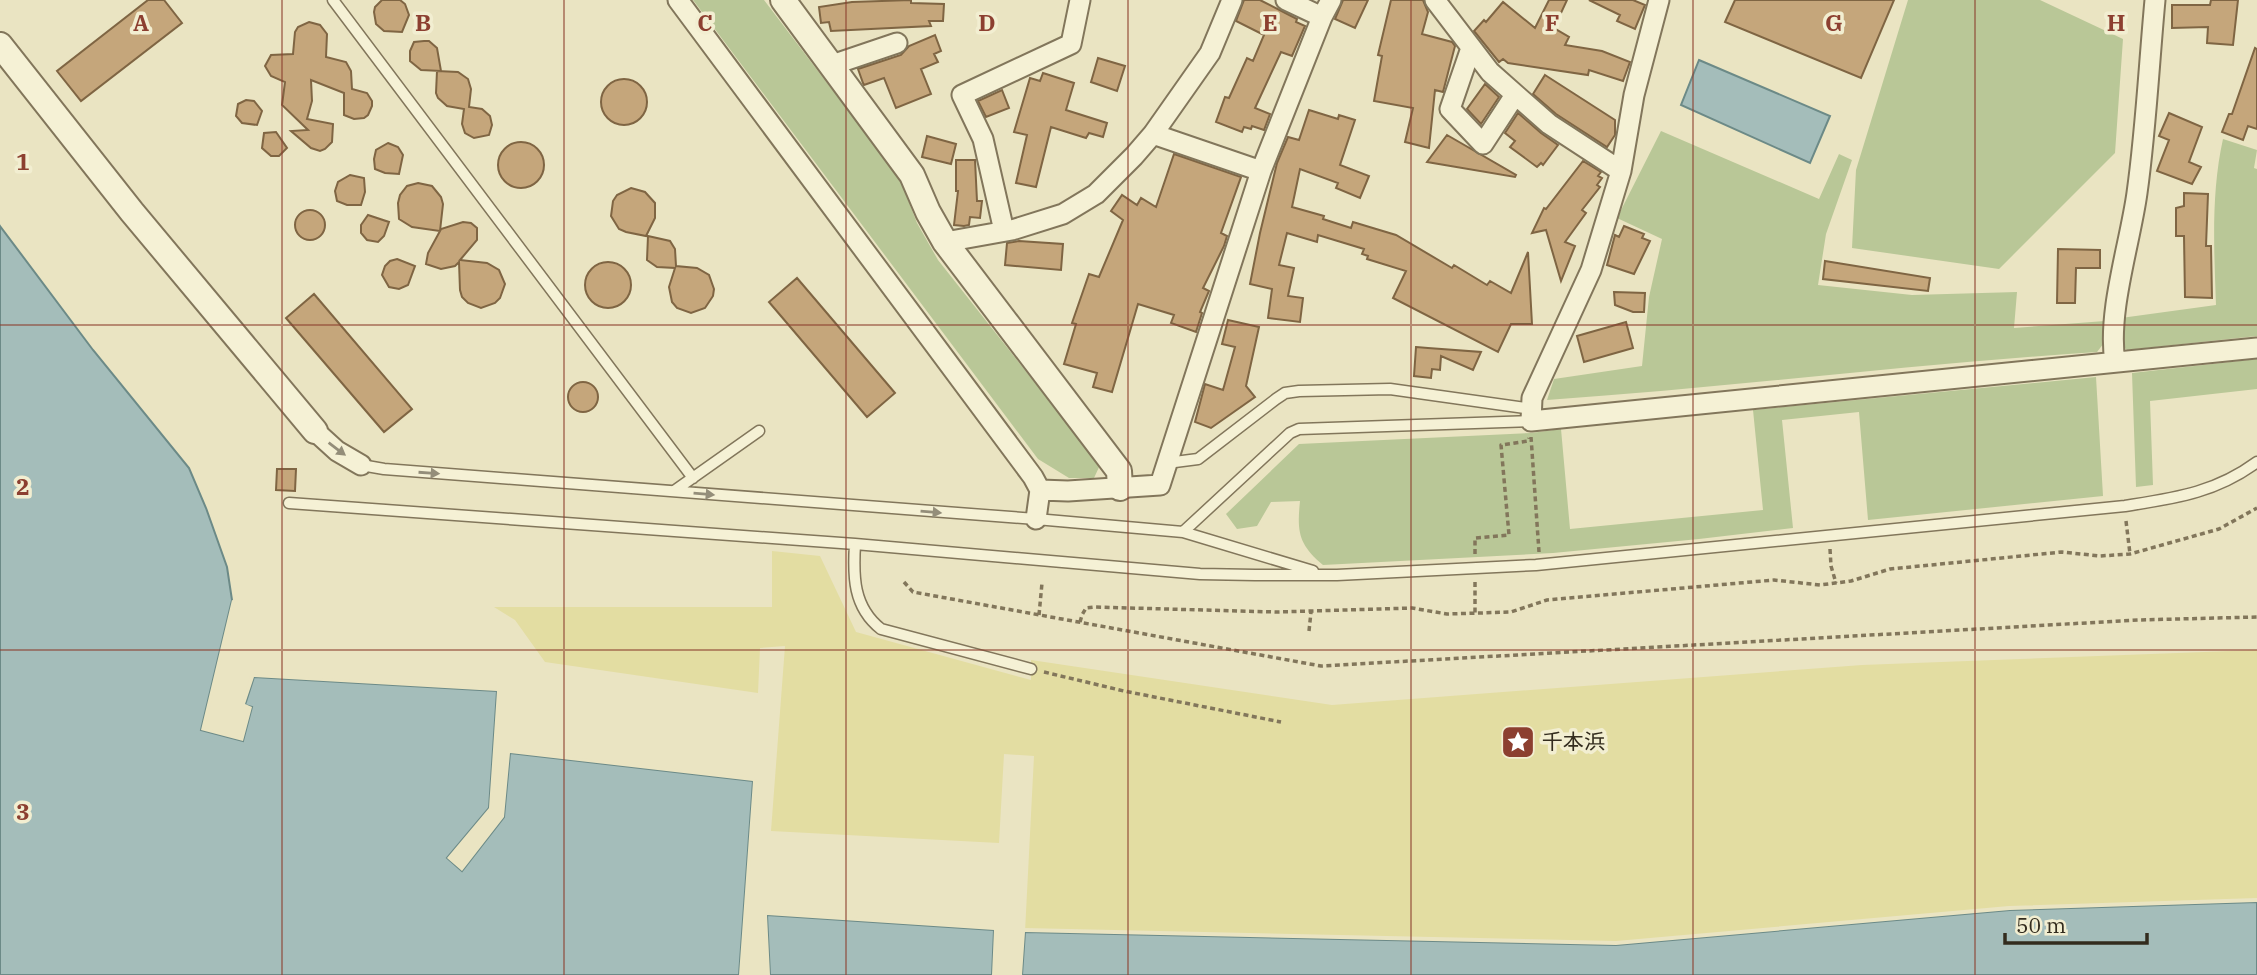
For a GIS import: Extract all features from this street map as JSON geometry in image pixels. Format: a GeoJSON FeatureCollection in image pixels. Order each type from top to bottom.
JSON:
{"type":"FeatureCollection","features":[{"type":"Feature","properties":{"kind":"street"},"geometry":{"type":"LineString","coordinates":[[678,0],[1033,477],[1040,490],[1036,519]]}},
{"type":"Feature","properties":{"kind":"street"},"geometry":{"type":"LineString","coordinates":[[783,0],[912,175],[945,242],[1119,471],[1121,488]]}},
{"type":"Feature","properties":{"kind":"street"},"geometry":{"type":"LineString","coordinates":[[1004,232],[983,139],[962,95],[1072,44],[1080,0]]}},
{"type":"Feature","properties":{"kind":"street"},"geometry":{"type":"LineString","coordinates":[[945,242],[1004,232],[1063,214],[1096,194],[1135,156],[1153,134],[1210,53],[1233,0]]}},
{"type":"Feature","properties":{"kind":"street"},"geometry":{"type":"LineString","coordinates":[[1040,490],[1068,491],[1160,485],[1261,172],[1327,8],[1286,0]]}},
{"type":"Feature","properties":{"kind":"street"},"geometry":{"type":"LineString","coordinates":[[1435,0],[1490,72],[1515,95],[1549,124],[1621,171]]}},
{"type":"Feature","properties":{"kind":"street"},"geometry":{"type":"LineString","coordinates":[[1659,0],[1634,95],[1621,171],[1591,270],[1532,398],[1532,415],[2257,348]]}},
{"type":"Feature","properties":{"kind":"street"},"geometry":{"type":"LineString","coordinates":[[2115,362],[2112,344],[2114,319],[2137,193],[2155,0]]}},
{"type":"Feature","properties":{"kind":"street"},"geometry":{"type":"LineString","coordinates":[[832,65],[897,43]]}},
{"type":"Feature","properties":{"kind":"street"},"geometry":{"type":"LineString","coordinates":[[0,45],[132,212],[315,431],[337,451],[361,465]]}},
{"type":"Feature","properties":{"kind":"street"},"geometry":{"type":"LineString","coordinates":[[1471,48],[1450,109],[1483,144],[1515,95]]}},
{"type":"Feature","properties":{"kind":"street"},"geometry":{"type":"LineString","coordinates":[[1153,134],[1261,172]]}},
{"type":"Feature","properties":{"kind":"lane"},"geometry":{"type":"LineString","coordinates":[[332,0],[693,478]]}},
{"type":"Feature","properties":{"kind":"lane"},"geometry":{"type":"LineString","coordinates":[[1167,463],[1198,459],[1286,393],[1300,391],[1390,389],[1532,415]]}},
{"type":"Feature","properties":{"kind":"lane"},"geometry":{"type":"LineString","coordinates":[[1183,532],[1290,433],[1299,429],[1532,415]]}},
{"type":"Feature","properties":{"kind":"lane"},"geometry":{"type":"LineString","coordinates":[[673,491],[759,431]]}},
{"type":"Feature","properties":{"kind":"lane"},"geometry":{"type":"LineString","coordinates":[[289,503],[855,544],[1200,574],[1337,575],[1540,564],[2125,506],[2183,497],[2208,489],[2233,478],[2257,462]]}},
{"type":"Feature","properties":{"kind":"lane"},"geometry":{"type":"LineString","coordinates":[[361,465],[384,469],[1183,532],[1302,569],[1337,575]]}},
{"type":"Feature","properties":{"kind":"lane"},"geometry":{"type":"LineString","coordinates":[[855,544],[854,588],[872,622],[881,629],[1031,669]]}},
{"type":"Feature","properties":{"kind":"path"},"geometry":{"type":"LineString","coordinates":[[1475,557],[1475,538],[1508,535],[1501,445],[1528,441],[1531,433],[1540,564]]}},
{"type":"Feature","properties":{"kind":"path"},"geometry":{"type":"LineString","coordinates":[[1080,622],[1086,608],[1094,607],[1311,612],[1412,608],[1447,614],[1511,612],[1548,600],[1761,581],[1836,584],[1890,569],[2062,552],[2100,556],[2130,554],[2219,529],[2257,508]]}},
{"type":"Feature","properties":{"kind":"path"},"geometry":{"type":"LineString","coordinates":[[2125,519],[2130,554]]}},
{"type":"Feature","properties":{"kind":"path"},"geometry":{"type":"LineString","coordinates":[[1830,547],[1836,584]]}},
{"type":"Feature","properties":{"kind":"path"},"geometry":{"type":"LineString","coordinates":[[904,582],[913,592],[1321,666],[2097,622],[2257,617]]}},
{"type":"Feature","properties":{"kind":"path"},"geometry":{"type":"LineString","coordinates":[[1475,582],[1475,613]]}},
{"type":"Feature","properties":{"kind":"path"},"geometry":{"type":"LineString","coordinates":[[1039,615],[1042,583]]}},
{"type":"Feature","properties":{"kind":"path"},"geometry":{"type":"LineString","coordinates":[[1309,631],[1311,612]]}},
{"type":"Feature","properties":{"kind":"path"},"geometry":{"type":"LineString","coordinates":[[1031,669],[1124,691],[1280,722]]}},
{"type":"Feature","properties":{"kind":"green space"},"geometry":{"type":"Polygon","coordinates":[[[693,0],[764,0],[900,179],[917,223],[938,260],[1100,465],[1094,478],[1069,478],[1038,459],[693,0]]]}},
{"type":"Feature","properties":{"kind":"green space"},"geometry":{"type":"Polygon","coordinates":[[[1908,0],[2040,0],[2123,39],[2115,153],[1999,269],[1852,248],[1856,170],[1908,0]]]}},
{"type":"Feature","properties":{"kind":"green space"},"geometry":{"type":"Polygon","coordinates":[[[1661,131],[1819,199],[1839,154],[1852,160],[1826,234],[1818,285],[1912,295],[2017,292],[2014,328],[2105,321],[2104,343],[2097,352],[1547,400],[1554,379],[1642,366],[1649,297],[1662,239],[1617,218],[1661,131]]]}},
{"type":"Feature","properties":{"kind":"green space"},"geometry":{"type":"Polygon","coordinates":[[[2223,139],[2257,150],[2254,168],[2257,169],[2257,336],[2127,350],[2120,344],[2121,318],[2216,305],[2215,200],[2223,139]]]}},
{"type":"Feature","properties":{"kind":"green space"},"geometry":{"type":"Polygon","coordinates":[[[2257,359],[2257,389],[2150,401],[2153,485],[2136,487],[2132,373],[2257,359]]]}},
{"type":"Feature","properties":{"kind":"green space"},"geometry":{"type":"Polygon","coordinates":[[[2096,377],[2103,496],[1868,520],[1859,412],[1782,420],[1793,528],[1553,553],[1323,565],[1308,550],[1301,536],[1300,501],[1271,502],[1257,526],[1237,529],[1226,514],[1299,444],[1531,433],[1561,429],[1570,529],[1763,510],[1753,410],[2096,377]]]}},
{"type":"Feature","properties":{"kind":"sand","name":"千本浜"},"geometry":{"type":"Polygon","coordinates":[[[772,551],[820,556],[856,632],[1031,680],[1031,660],[1332,705],[1862,665],[2257,650],[2257,902],[1616,945],[1025,932],[1034,756],[1004,754],[999,843],[771,831],[785,646],[760,648],[758,693],[545,662],[515,620],[494,607],[772,607],[772,551]]]}},
{"type":"Feature","properties":{"kind":"water"},"geometry":{"type":"Polygon","coordinates":[[[1699,60],[1830,116],[1810,163],[1681,105],[1699,60]]]}},
{"type":"Feature","properties":{"kind":"water"},"geometry":{"type":"Polygon","coordinates":[[[0,226],[93,350],[189,468],[206,508],[227,567],[232,600],[201,730],[243,741],[252,707],[245,705],[254,677],[497,691],[489,808],[447,858],[462,871],[504,817],[510,753],[753,781],[739,975],[0,975],[0,226]]]}},
{"type":"Feature","properties":{"kind":"water"},"geometry":{"type":"Polygon","coordinates":[[[2257,902],[2257,975],[1022,975],[1025,932],[1616,945],[2010,910],[2257,902]]]}},
{"type":"Feature","properties":{"kind":"water"},"geometry":{"type":"Polygon","coordinates":[[[767,915],[994,930],[992,975],[770,975],[767,915]]]}},
{"type":"Feature","properties":{"kind":"pier"},"geometry":{"type":"Polygon","coordinates":[[[232,600],[235,601],[205,728],[240,737],[248,709],[243,708],[242,704],[250,676],[253,674],[500,689],[492,808],[451,858],[461,866],[501,816],[509,750],[755,778],[757,781],[742,975],[739,975],[753,781],[510,753],[504,817],[462,871],[447,858],[489,808],[497,691],[254,677],[245,704],[252,707],[243,741],[201,730],[232,600]]]}},
{"type":"Feature","properties":{"kind":"pier"},"geometry":{"type":"Polygon","coordinates":[[[2257,898],[2257,902],[2010,910],[1616,945],[1025,932],[1022,975],[1019,975],[1021,931],[1024,928],[1616,941],[2009,906],[2257,898]]]}},
{"type":"Feature","properties":{"kind":"pier"},"geometry":{"type":"Polygon","coordinates":[[[766,911],[995,927],[998,930],[995,975],[992,975],[994,930],[767,915],[770,975],[766,975],[763,915],[766,911]]]}},
{"type":"Feature","properties":{"kind":"building"},"geometry":{"type":"Polygon","coordinates":[[[148,0],[164,0],[182,23],[81,101],[57,71],[148,0]]]}},
{"type":"Feature","properties":{"kind":"building"},"geometry":{"type":"Polygon","coordinates":[[[382,0],[400,0],[405,4],[409,15],[402,32],[384,31],[376,24],[375,7],[382,0]]]}},
{"type":"Feature","properties":{"kind":"building"},"geometry":{"type":"Polygon","coordinates":[[[911,0],[911,3],[944,4],[943,21],[929,21],[931,26],[831,31],[829,22],[821,23],[819,7],[852,2],[911,0]]]}},
{"type":"Feature","properties":{"kind":"building"},"geometry":{"type":"Polygon","coordinates":[[[1244,0],[1260,0],[1305,26],[1292,56],[1281,52],[1255,108],[1270,114],[1264,130],[1252,126],[1251,129],[1244,127],[1242,132],[1216,122],[1225,97],[1229,98],[1247,58],[1253,61],[1264,35],[1236,21],[1244,0]]]}},
{"type":"Feature","properties":{"kind":"building"},"geometry":{"type":"Polygon","coordinates":[[[1343,0],[1368,0],[1355,28],[1335,19],[1343,0]]]}},
{"type":"Feature","properties":{"kind":"building"},"geometry":{"type":"Polygon","coordinates":[[[1391,0],[1423,0],[1428,12],[1422,34],[1452,42],[1455,46],[1443,92],[1435,90],[1429,148],[1405,142],[1413,108],[1374,101],[1382,56],[1378,55],[1391,0]]]}},
{"type":"Feature","properties":{"kind":"building"},"geometry":{"type":"Polygon","coordinates":[[[1549,0],[1567,0],[1554,28],[1569,37],[1565,45],[1602,51],[1630,62],[1623,81],[1589,70],[1588,75],[1508,63],[1503,59],[1499,62],[1474,31],[1484,20],[1486,22],[1503,2],[1535,28],[1549,0]]]}},
{"type":"Feature","properties":{"kind":"building"},"geometry":{"type":"Polygon","coordinates":[[[1589,0],[1633,0],[1645,5],[1635,29],[1617,21],[1620,15],[1589,0]]]}},
{"type":"Feature","properties":{"kind":"building"},"geometry":{"type":"Polygon","coordinates":[[[1735,0],[1894,0],[1861,78],[1725,22],[1735,0]]]}},
{"type":"Feature","properties":{"kind":"building"},"geometry":{"type":"Polygon","coordinates":[[[2211,0],[2238,0],[2233,45],[2207,43],[2208,27],[2172,28],[2172,5],[2210,5],[2211,0]]]}},
{"type":"Feature","properties":{"kind":"building"},"geometry":{"type":"Polygon","coordinates":[[[309,22],[320,25],[327,34],[326,57],[346,62],[351,71],[352,89],[367,93],[372,101],[368,115],[354,119],[344,115],[344,93],[311,80],[312,101],[307,119],[333,124],[332,142],[320,151],[311,148],[291,131],[308,130],[282,105],[285,82],[271,76],[265,66],[271,55],[293,54],[295,32],[298,27],[309,22]]]}},
{"type":"Feature","properties":{"kind":"building"},"geometry":{"type":"Polygon","coordinates":[[[935,35],[941,51],[934,54],[938,62],[921,69],[931,94],[896,108],[884,78],[864,85],[858,69],[901,55],[909,46],[935,35]]]}},
{"type":"Feature","properties":{"kind":"building"},"geometry":{"type":"Polygon","coordinates":[[[429,41],[437,48],[441,71],[421,70],[410,61],[414,42],[429,41]]]}},
{"type":"Feature","properties":{"kind":"building"},"geometry":{"type":"Polygon","coordinates":[[[2255,48],[2257,129],[2248,126],[2243,140],[2222,132],[2229,114],[2232,114],[2255,48]]]}},
{"type":"Feature","properties":{"kind":"building"},"geometry":{"type":"Polygon","coordinates":[[[1098,58],[1125,66],[1117,91],[1091,82],[1098,58]]]}},
{"type":"Feature","properties":{"kind":"building"},"geometry":{"type":"Polygon","coordinates":[[[437,71],[458,72],[468,79],[471,89],[469,107],[482,109],[490,116],[492,125],[489,135],[474,138],[465,133],[462,124],[464,109],[447,106],[438,98],[437,71]]]}},
{"type":"Feature","properties":{"kind":"building"},"geometry":{"type":"Polygon","coordinates":[[[1043,73],[1074,83],[1066,110],[1107,123],[1103,137],[1089,133],[1086,138],[1051,127],[1036,187],[1016,183],[1027,135],[1014,132],[1030,78],[1040,81],[1043,73]]]}},
{"type":"Feature","properties":{"kind":"building"},"geometry":{"type":"Polygon","coordinates":[[[1545,75],[1615,120],[1615,135],[1607,147],[1556,114],[1533,94],[1545,75]]]}},
{"type":"Feature","properties":{"kind":"building"},"geometry":{"type":"Polygon","coordinates":[[[624,79],[640,86],[647,102],[640,118],[624,125],[608,118],[601,102],[608,86],[624,79]]]}},
{"type":"Feature","properties":{"kind":"building"},"geometry":{"type":"Polygon","coordinates":[[[1485,84],[1499,97],[1481,124],[1467,109],[1485,84]]]}},
{"type":"Feature","properties":{"kind":"building"},"geometry":{"type":"Polygon","coordinates":[[[1002,90],[1009,108],[986,117],[978,101],[1002,90]]]}},
{"type":"Feature","properties":{"kind":"building"},"geometry":{"type":"Polygon","coordinates":[[[246,100],[254,101],[262,111],[257,125],[242,123],[236,116],[238,104],[246,100]]]}},
{"type":"Feature","properties":{"kind":"building"},"geometry":{"type":"Polygon","coordinates":[[[1309,110],[1338,119],[1339,115],[1355,120],[1340,165],[1369,176],[1360,198],[1336,188],[1338,183],[1300,169],[1292,207],[1324,216],[1323,219],[1351,228],[1353,222],[1396,235],[1452,268],[1454,265],[1487,285],[1490,281],[1511,293],[1528,252],[1532,324],[1511,324],[1498,352],[1393,298],[1406,271],[1367,259],[1368,256],[1362,254],[1364,249],[1318,235],[1317,242],[1287,233],[1279,265],[1294,268],[1288,296],[1303,298],[1300,322],[1268,318],[1272,289],[1250,284],[1260,233],[1277,163],[1288,137],[1299,140],[1309,110]]]}},
{"type":"Feature","properties":{"kind":"building"},"geometry":{"type":"Polygon","coordinates":[[[1518,113],[1558,145],[1543,165],[1541,163],[1537,167],[1510,147],[1515,141],[1505,133],[1518,113]]]}},
{"type":"Feature","properties":{"kind":"building"},"geometry":{"type":"Polygon","coordinates":[[[2169,113],[2202,127],[2189,162],[2201,167],[2192,184],[2157,171],[2169,140],[2159,136],[2169,113]]]}},
{"type":"Feature","properties":{"kind":"building"},"geometry":{"type":"Polygon","coordinates":[[[276,132],[287,148],[279,156],[271,156],[262,148],[264,133],[276,132]]]}},
{"type":"Feature","properties":{"kind":"building"},"geometry":{"type":"Polygon","coordinates":[[[1447,135],[1516,175],[1515,177],[1427,162],[1447,135]]]}},
{"type":"Feature","properties":{"kind":"building"},"geometry":{"type":"Polygon","coordinates":[[[927,136],[956,144],[951,164],[922,157],[927,136]]]}},
{"type":"Feature","properties":{"kind":"building"},"geometry":{"type":"Polygon","coordinates":[[[521,142],[537,149],[544,165],[537,181],[521,188],[505,181],[498,165],[505,149],[521,142]]]}},
{"type":"Feature","properties":{"kind":"building"},"geometry":{"type":"Polygon","coordinates":[[[388,143],[398,147],[403,155],[399,174],[375,169],[376,150],[388,143]]]}},
{"type":"Feature","properties":{"kind":"building"},"geometry":{"type":"Polygon","coordinates":[[[1174,154],[1241,177],[1221,233],[1227,236],[1224,246],[1203,288],[1209,291],[1200,312],[1202,313],[1196,332],[1171,323],[1174,315],[1138,304],[1112,392],[1093,387],[1097,373],[1064,364],[1076,324],[1072,323],[1089,274],[1099,277],[1123,220],[1111,211],[1122,195],[1137,205],[1141,198],[1156,207],[1174,154]]]}},
{"type":"Feature","properties":{"kind":"building"},"geometry":{"type":"Polygon","coordinates":[[[956,160],[975,160],[977,201],[982,201],[980,218],[970,217],[969,225],[964,226],[954,225],[958,191],[956,160]]]}},
{"type":"Feature","properties":{"kind":"building"},"geometry":{"type":"Polygon","coordinates":[[[1583,161],[1601,172],[1598,176],[1602,178],[1597,185],[1600,187],[1582,210],[1586,213],[1565,242],[1575,246],[1561,281],[1546,230],[1532,233],[1544,208],[1546,209],[1583,161]]]}},
{"type":"Feature","properties":{"kind":"building"},"geometry":{"type":"Polygon","coordinates":[[[350,175],[364,178],[365,192],[361,205],[347,205],[337,201],[335,191],[338,182],[350,175]]]}},
{"type":"Feature","properties":{"kind":"building"},"geometry":{"type":"Polygon","coordinates":[[[418,183],[432,186],[441,197],[443,204],[440,231],[412,227],[399,219],[400,195],[407,186],[418,183]]]}},
{"type":"Feature","properties":{"kind":"building"},"geometry":{"type":"Polygon","coordinates":[[[631,188],[645,192],[655,203],[655,218],[646,236],[619,229],[611,216],[613,201],[617,195],[631,188]]]}},
{"type":"Feature","properties":{"kind":"building"},"geometry":{"type":"Polygon","coordinates":[[[2184,193],[2208,194],[2206,246],[2211,246],[2212,298],[2185,297],[2184,236],[2176,236],[2176,208],[2184,206],[2184,193]]]}},
{"type":"Feature","properties":{"kind":"building"},"geometry":{"type":"Polygon","coordinates":[[[310,210],[316,211],[324,219],[324,231],[316,239],[310,240],[304,239],[296,231],[295,225],[296,219],[304,211],[310,210]]]}},
{"type":"Feature","properties":{"kind":"building"},"geometry":{"type":"Polygon","coordinates":[[[368,215],[389,222],[384,236],[378,242],[367,240],[361,233],[361,225],[368,215]]]}},
{"type":"Feature","properties":{"kind":"building"},"geometry":{"type":"Polygon","coordinates":[[[463,222],[471,223],[477,228],[477,240],[460,260],[487,263],[499,270],[505,284],[495,303],[481,308],[468,303],[462,297],[459,262],[455,266],[441,269],[426,264],[428,253],[441,229],[463,222]]]}},
{"type":"Feature","properties":{"kind":"building"},"geometry":{"type":"Polygon","coordinates":[[[1624,226],[1644,234],[1642,238],[1650,241],[1634,274],[1607,265],[1615,235],[1619,237],[1624,226]]]}},
{"type":"Feature","properties":{"kind":"building"},"geometry":{"type":"Polygon","coordinates":[[[648,236],[670,241],[675,249],[676,266],[697,268],[709,275],[714,289],[705,308],[691,313],[677,308],[672,302],[669,287],[675,268],[657,267],[647,260],[648,236]]]}},
{"type":"Feature","properties":{"kind":"building"},"geometry":{"type":"Polygon","coordinates":[[[1019,241],[1063,244],[1061,270],[1005,265],[1007,243],[1019,241]]]}},
{"type":"Feature","properties":{"kind":"building"},"geometry":{"type":"Polygon","coordinates":[[[2058,249],[2100,250],[2100,268],[2076,268],[2075,303],[2057,303],[2058,249]]]}},
{"type":"Feature","properties":{"kind":"building"},"geometry":{"type":"Polygon","coordinates":[[[397,259],[415,266],[408,285],[399,289],[389,287],[382,275],[385,266],[397,259]]]}},
{"type":"Feature","properties":{"kind":"building"},"geometry":{"type":"Polygon","coordinates":[[[1825,261],[1930,278],[1928,291],[1823,279],[1825,261]]]}},
{"type":"Feature","properties":{"kind":"building"},"geometry":{"type":"Polygon","coordinates":[[[608,262],[624,269],[631,285],[624,301],[608,308],[592,301],[585,285],[592,269],[608,262]]]}},
{"type":"Feature","properties":{"kind":"building"},"geometry":{"type":"Polygon","coordinates":[[[797,278],[895,393],[867,417],[769,302],[797,278]]]}},
{"type":"Feature","properties":{"kind":"building"},"geometry":{"type":"Polygon","coordinates":[[[1614,292],[1645,293],[1644,312],[1633,312],[1615,305],[1614,292]]]}},
{"type":"Feature","properties":{"kind":"building"},"geometry":{"type":"Polygon","coordinates":[[[314,294],[412,409],[384,432],[286,318],[314,294]]]}},
{"type":"Feature","properties":{"kind":"building"},"geometry":{"type":"Polygon","coordinates":[[[1228,320],[1259,327],[1246,386],[1255,397],[1211,428],[1195,422],[1205,384],[1223,390],[1235,347],[1222,344],[1228,320]]]}},
{"type":"Feature","properties":{"kind":"building"},"geometry":{"type":"Polygon","coordinates":[[[1626,322],[1633,348],[1584,362],[1577,336],[1626,322]]]}},
{"type":"Feature","properties":{"kind":"building"},"geometry":{"type":"Polygon","coordinates":[[[1416,347],[1481,352],[1473,370],[1441,356],[1440,370],[1432,369],[1431,378],[1414,376],[1416,347]]]}},
{"type":"Feature","properties":{"kind":"building"},"geometry":{"type":"Polygon","coordinates":[[[583,382],[589,383],[597,391],[597,403],[589,411],[583,412],[577,411],[569,403],[568,397],[569,391],[577,383],[583,382]]]}},
{"type":"Feature","properties":{"kind":"building"},"geometry":{"type":"Polygon","coordinates":[[[277,469],[296,469],[295,491],[276,490],[277,469]]]}},
{"type":"Feature","properties":{"kind":"place","name":"千本浜"},"geometry":{"type":"Point","coordinates":[1518,742]}}]}
